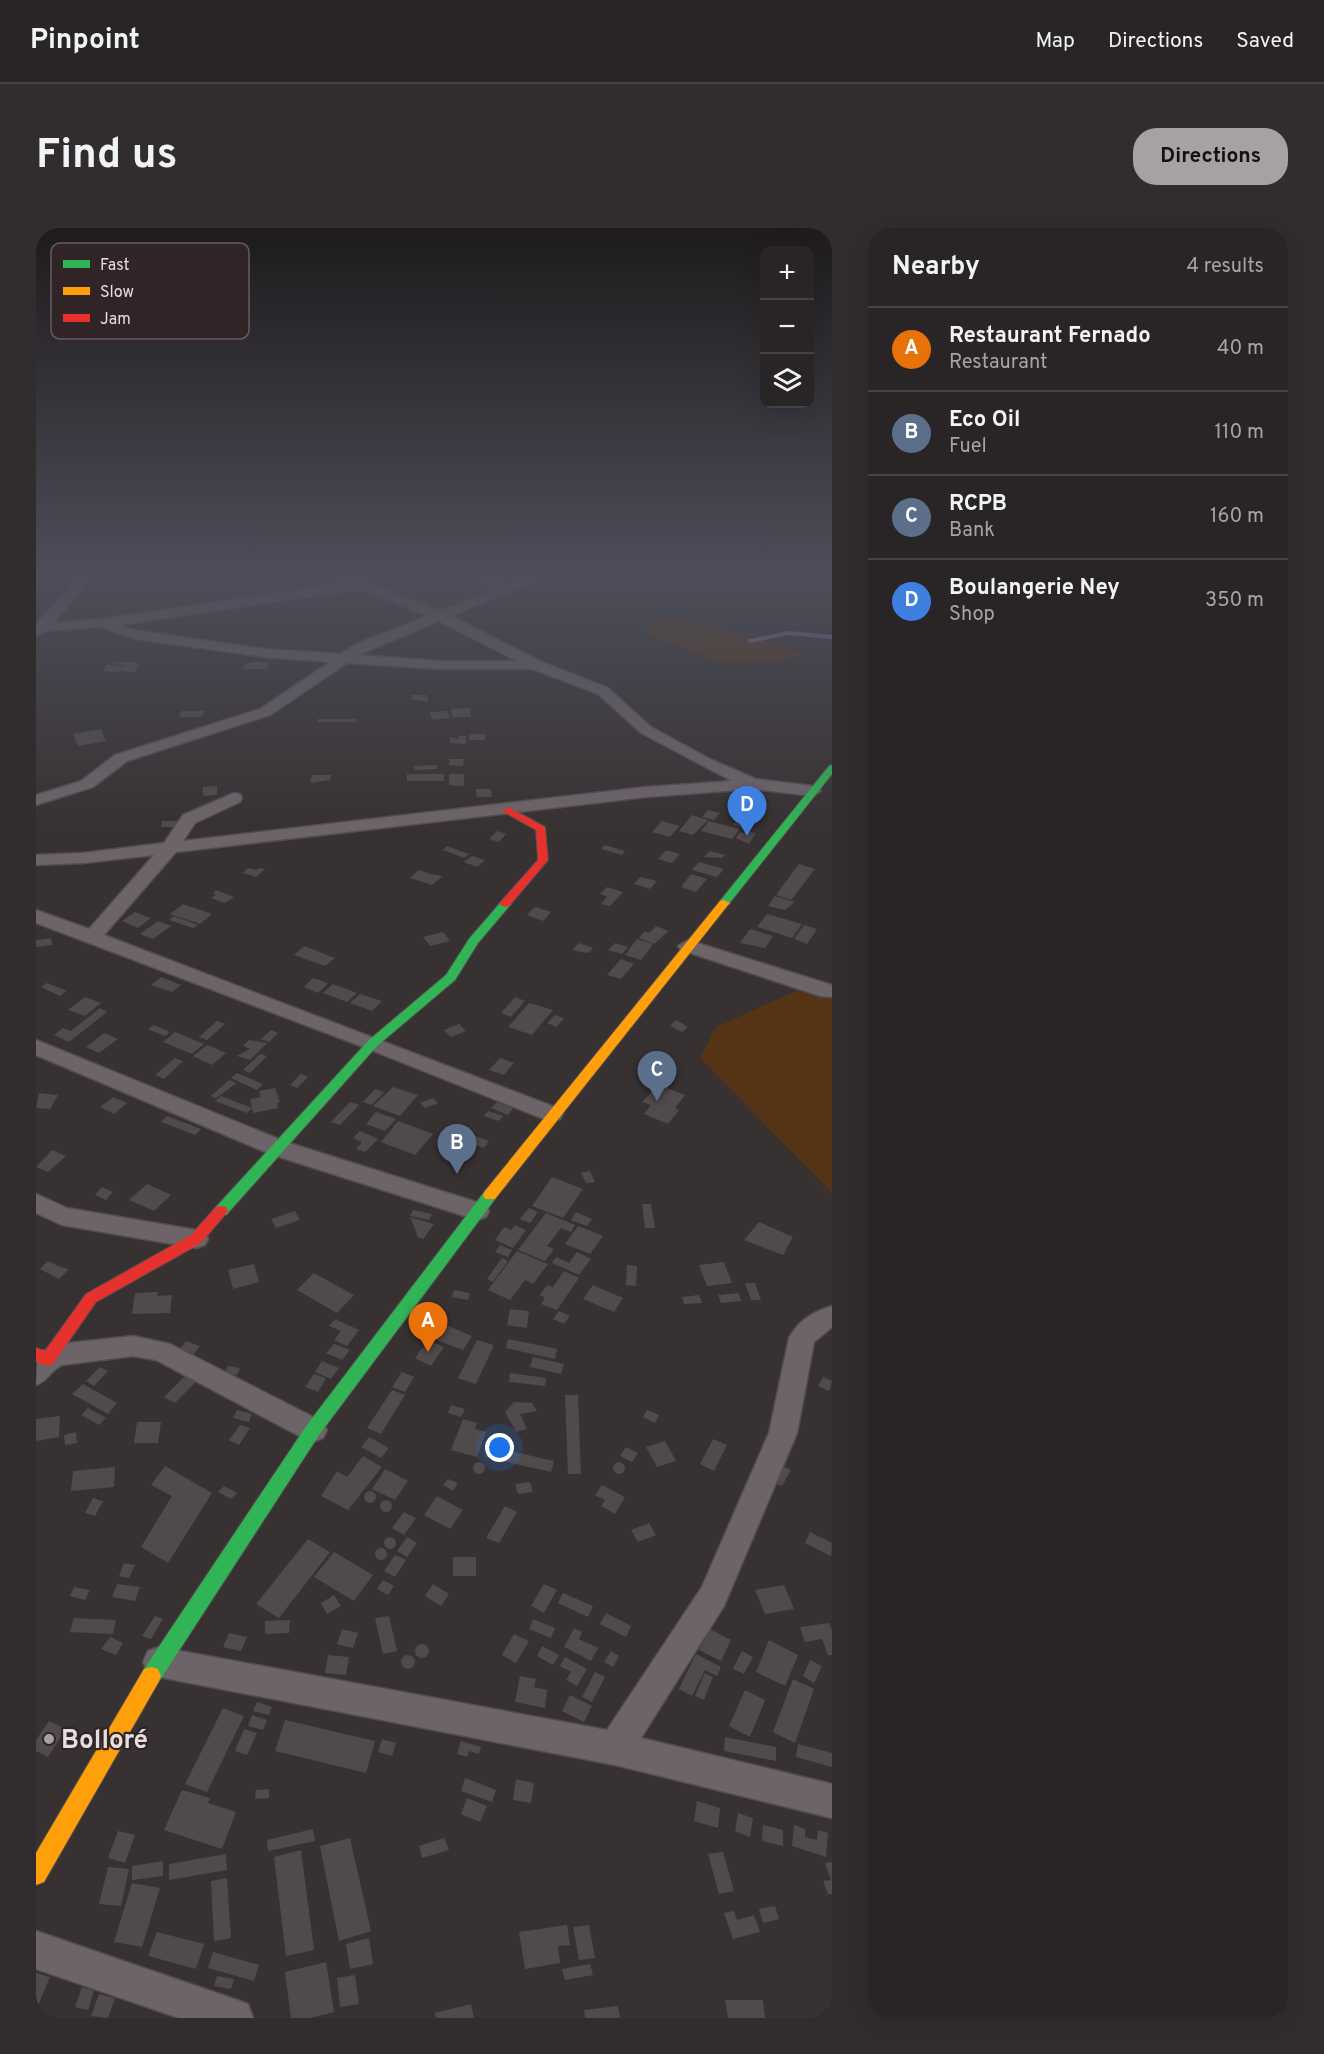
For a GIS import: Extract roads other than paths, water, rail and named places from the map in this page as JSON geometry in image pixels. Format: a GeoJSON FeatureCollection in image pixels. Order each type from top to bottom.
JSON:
{"type":"FeatureCollection","features":[{"type":"Feature","properties":{"kind":"main road"},"geometry":{"type":"LineString","coordinates":[[36,1874],[159,1662],[313,1430],[552,1114],[832,768]]}},
{"type":"Feature","properties":{"kind":"main road"},"geometry":{"type":"LineString","coordinates":[[40,1362],[91,1298],[196,1239],[373,1043],[451,977],[474,941],[543,860],[542,829],[508,810]]}},
{"type":"Feature","properties":{"kind":"street"},"geometry":{"type":"LineString","coordinates":[[339,659],[441,665],[537,665]]}},
{"type":"Feature","properties":{"kind":"street"},"geometry":{"type":"LineString","coordinates":[[36,800],[87,784],[121,758],[265,712],[345,659]]}},
{"type":"Feature","properties":{"kind":"street"},"geometry":{"type":"LineString","coordinates":[[524,659],[603,692],[646,730],[753,784]]}},
{"type":"Feature","properties":{"kind":"street"},"geometry":{"type":"LineString","coordinates":[[36,860],[83,858],[508,810],[646,792],[753,784],[813,791]]}},
{"type":"Feature","properties":{"kind":"street"},"geometry":{"type":"LineString","coordinates":[[92,937],[170,848],[189,819],[234,798]]}},
{"type":"Feature","properties":{"kind":"street"},"geometry":{"type":"LineString","coordinates":[[36,876],[57,870],[83,858]]}},
{"type":"Feature","properties":{"kind":"street"},"geometry":{"type":"LineString","coordinates":[[36,916],[373,1043],[552,1114]]}},
{"type":"Feature","properties":{"kind":"street"},"geometry":{"type":"LineString","coordinates":[[688,946],[827,992],[832,991]]}},
{"type":"Feature","properties":{"kind":"street"},"geometry":{"type":"LineString","coordinates":[[36,1047],[278,1148],[477,1211]]}},
{"type":"Feature","properties":{"kind":"street"},"geometry":{"type":"LineString","coordinates":[[36,1203],[62,1216],[196,1239]]}},
{"type":"Feature","properties":{"kind":"street"},"geometry":{"type":"LineString","coordinates":[[615,1748],[713,1596],[783,1432],[802,1338],[817,1322],[832,1316]]}},
{"type":"Feature","properties":{"kind":"street"},"geometry":{"type":"LineString","coordinates":[[40,1362],[60,1355],[133,1346],[161,1351],[313,1430]]}},
{"type":"Feature","properties":{"kind":"street"},"geometry":{"type":"LineString","coordinates":[[159,1662],[615,1748],[832,1802]]}},
{"type":"Feature","properties":{"kind":"street"},"geometry":{"type":"LineString","coordinates":[[36,1950],[234,2018]]}},
{"type":"Feature","properties":{"kind":"place","name":"Boulangerie Ney"},"geometry":{"type":"Point","coordinates":[747,836]}},
{"type":"Feature","properties":{"kind":"place","name":"RCPB"},"geometry":{"type":"Point","coordinates":[657,1101]}},
{"type":"Feature","properties":{"kind":"place","name":"Eco Oil"},"geometry":{"type":"Point","coordinates":[457,1174]}},
{"type":"Feature","properties":{"kind":"place","name":"Restaurant Fernado"},"geometry":{"type":"Point","coordinates":[428,1352]}},
{"type":"Feature","properties":{"kind":"place","name":"Bolloré"},"geometry":{"type":"Point","coordinates":[49,1739]}}]}
